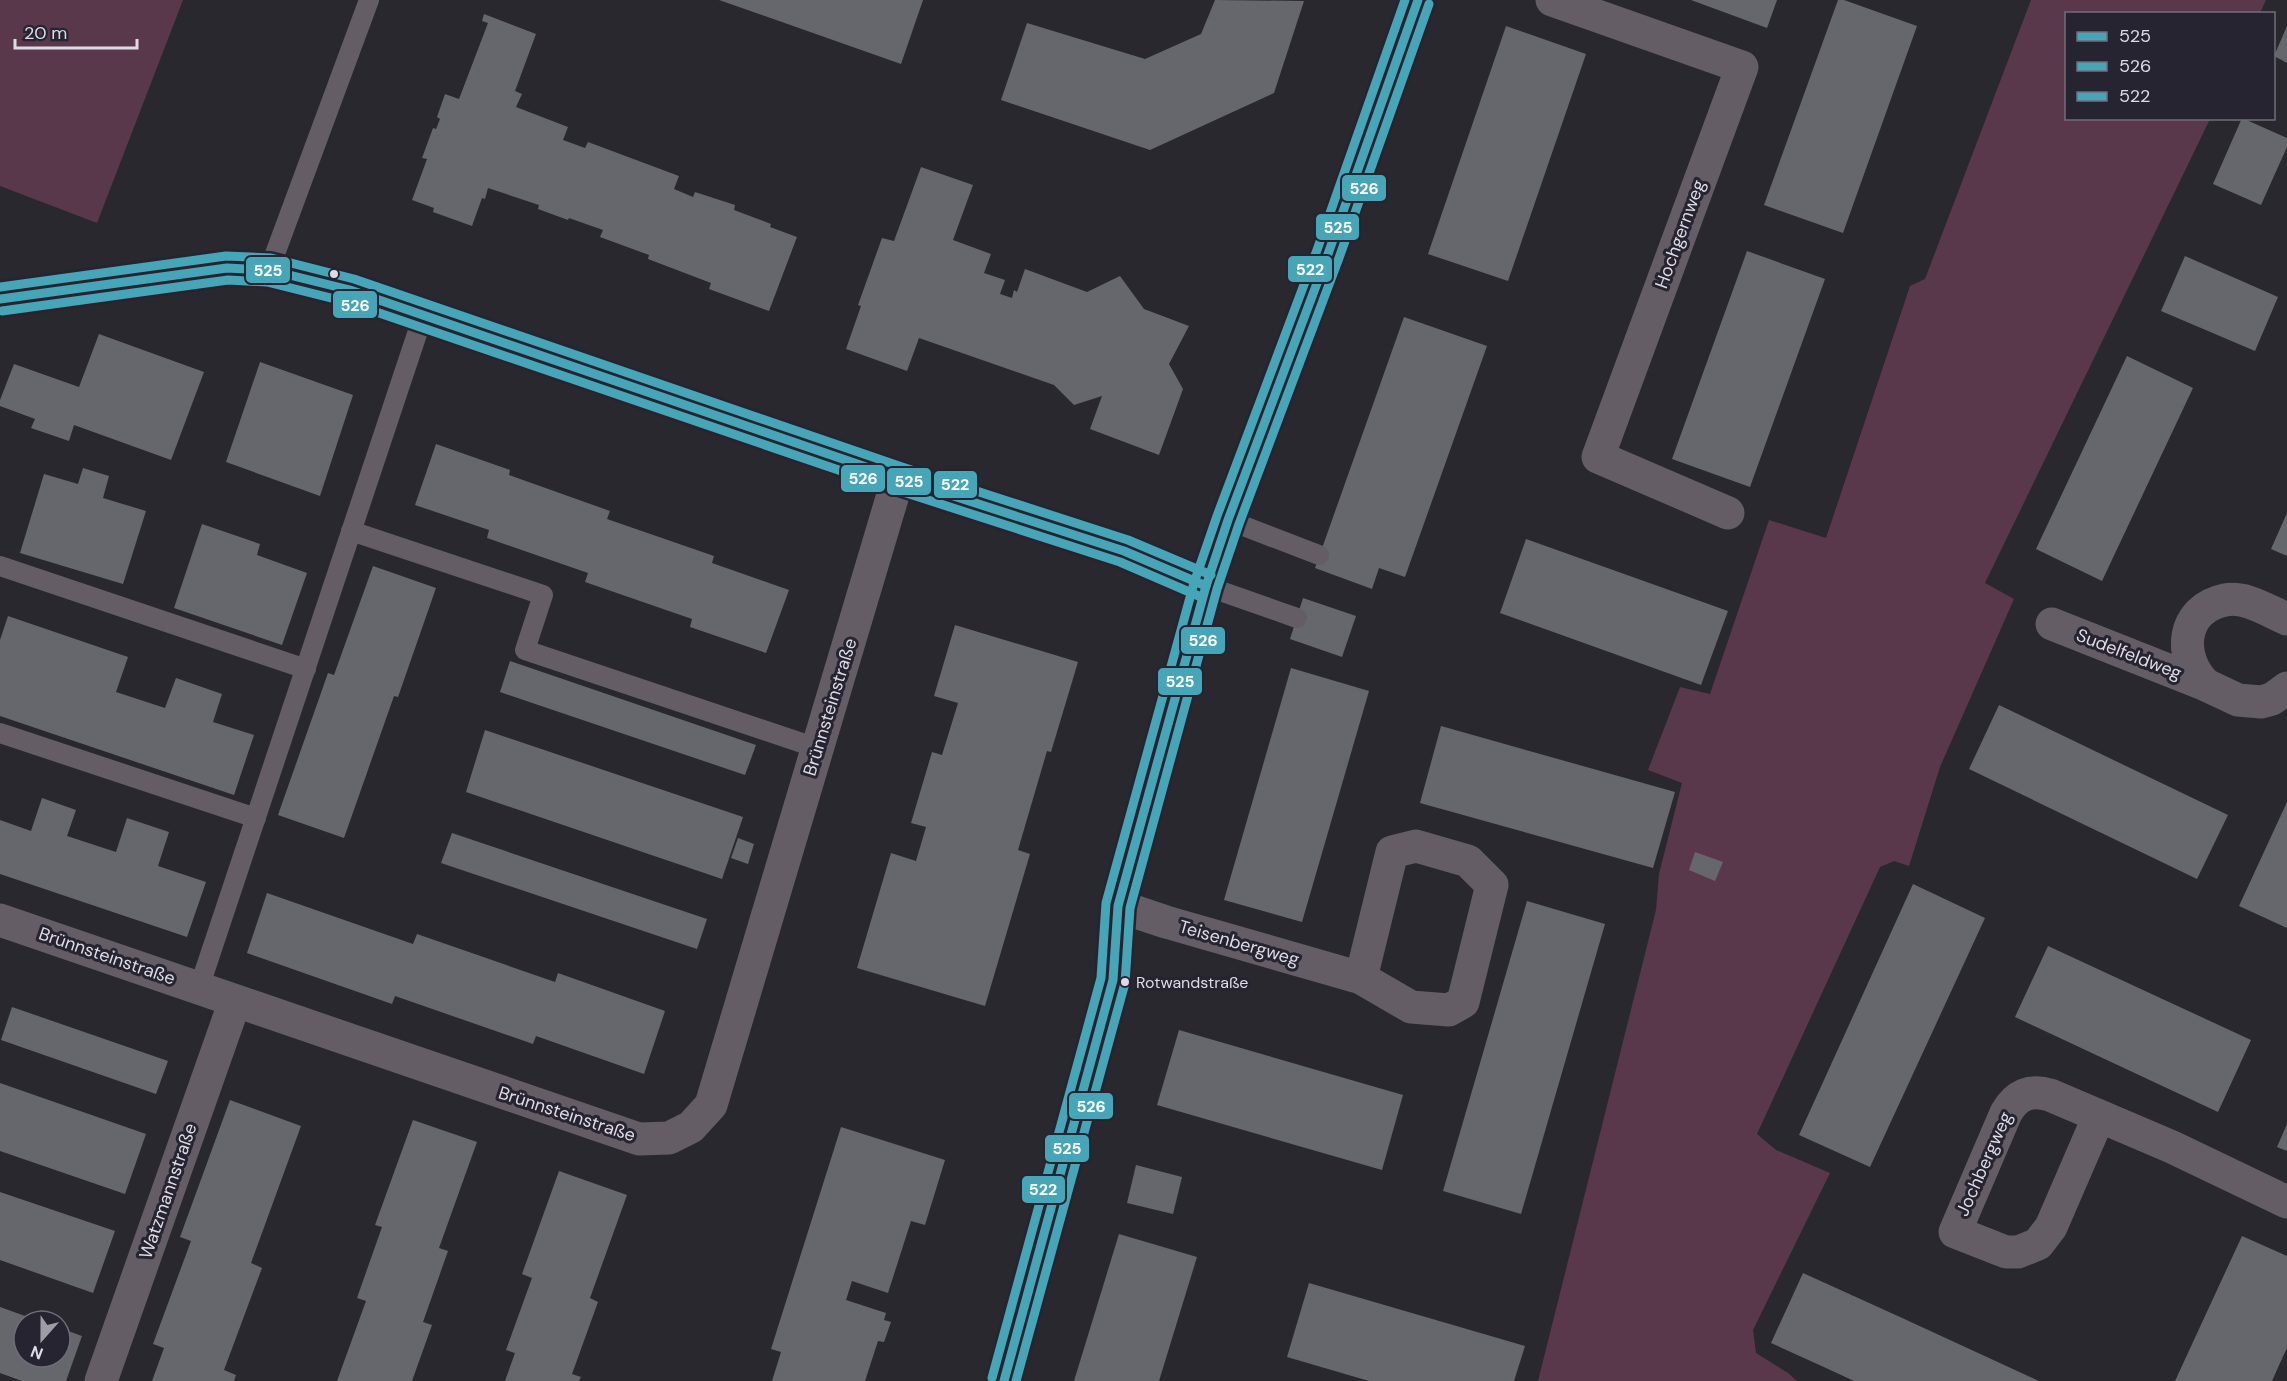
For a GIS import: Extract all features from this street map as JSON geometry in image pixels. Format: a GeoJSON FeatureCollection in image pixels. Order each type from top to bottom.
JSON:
{"type":"FeatureCollection","features":[{"type":"Feature","properties":{"kind":"street"},"geometry":{"type":"LineString","coordinates":[[1004,1381],[1113,980],[1118,906],[1206,586],[1418,0]]}},
{"type":"Feature","properties":{"kind":"street","name":"Hochgernweg"},"geometry":{"type":"LineString","coordinates":[[1552,0],[1742,67],[1598,457],[1728,513]]}},
{"type":"Feature","properties":{"kind":"street"},"geometry":{"type":"LineString","coordinates":[[0,299],[227,268],[269,270],[350,290],[898,478],[1124,551],[1206,586]]}},
{"type":"Feature","properties":{"kind":"street","name":"Brünnsteinstraße"},"geometry":{"type":"LineString","coordinates":[[0,920],[639,1139],[669,1138],[691,1126],[711,1105],[898,478]]}},
{"type":"Feature","properties":{"kind":"street","name":"Sudelfeldweg"},"geometry":{"type":"LineString","coordinates":[[2206,685],[2192,669],[2187,648],[2191,626],[2205,609],[2225,600],[2247,601],[2287,620]]}},
{"type":"Feature","properties":{"kind":"street","name":"Sudelfeldweg"},"geometry":{"type":"LineString","coordinates":[[2052,624],[2238,700],[2249,702],[2272,699],[2287,688]]}},
{"type":"Feature","properties":{"kind":"street","name":"Teisenbergweg"},"geometry":{"type":"LineString","coordinates":[[1118,906],[1361,978],[1411,1007],[1449,1010],[1463,1002],[1492,885],[1468,861],[1416,846],[1392,852],[1361,978]]}},
{"type":"Feature","properties":{"kind":"street","name":"Watzmannstraße"},"geometry":{"type":"LineString","coordinates":[[101,1381],[235,1001]]}},
{"type":"Feature","properties":{"kind":"street","name":"Jochbergweg"},"geometry":{"type":"LineString","coordinates":[[2099,1116],[2051,1227],[2038,1244],[2018,1252],[2006,1252],[1955,1232],[2006,1113],[2016,1099],[2024,1094],[2041,1092],[2099,1116],[2172,1147],[2287,1202]]}},
{"type":"Feature","properties":{"kind":"lane"},"geometry":{"type":"LineString","coordinates":[[269,270],[369,0]]}},
{"type":"Feature","properties":{"kind":"lane"},"geometry":{"type":"LineString","coordinates":[[199,988],[423,315]]}},
{"type":"Feature","properties":{"kind":"lane"},"geometry":{"type":"LineString","coordinates":[[1228,520],[1319,555]]}},
{"type":"Feature","properties":{"kind":"lane"},"geometry":{"type":"LineString","coordinates":[[351,531],[543,595],[525,650],[817,748]]}},
{"type":"Feature","properties":{"kind":"lane"},"geometry":{"type":"LineString","coordinates":[[0,566],[306,669]]}},
{"type":"Feature","properties":{"kind":"lane"},"geometry":{"type":"LineString","coordinates":[[1206,586],[1297,618]]}},
{"type":"Feature","properties":{"kind":"lane"},"geometry":{"type":"LineString","coordinates":[[0,733],[256,818]]}},
{"type":"Feature","properties":{"kind":"shaded area"},"geometry":{"type":"Polygon","coordinates":[[[0,0],[183,0],[97,223],[0,186],[0,0]]]}},
{"type":"Feature","properties":{"kind":"shaded area"},"geometry":{"type":"Polygon","coordinates":[[[2031,0],[2266,0],[2260,12],[2065,12],[2065,120],[2210,120],[1985,583],[2014,599],[1940,767],[1909,866],[1894,861],[1880,867],[1757,1134],[1776,1150],[1830,1173],[1753,1330],[1756,1353],[1797,1381],[1538,1381],[1656,910],[1659,874],[1682,783],[1648,770],[1680,687],[1710,694],[1769,520],[1826,538],[1910,286],[1925,279],[2031,0]]]}},
{"type":"Feature","properties":{"kind":"building"},"geometry":{"type":"Polygon","coordinates":[[[719,0],[923,0],[901,64],[719,0]]]}},
{"type":"Feature","properties":{"kind":"building"},"geometry":{"type":"Polygon","coordinates":[[[1215,0],[1304,1],[1274,93],[1150,150],[1001,100],[1027,23],[1145,59],[1201,34],[1215,0]]]}},
{"type":"Feature","properties":{"kind":"building"},"geometry":{"type":"Polygon","coordinates":[[[1691,0],[1777,0],[1767,28],[1691,0]]]}},
{"type":"Feature","properties":{"kind":"building"},"geometry":{"type":"Polygon","coordinates":[[[1838,0],[1844,0],[1917,26],[1843,233],[1764,205],[1838,0]]]}},
{"type":"Feature","properties":{"kind":"building"},"geometry":{"type":"Polygon","coordinates":[[[484,14],[536,34],[515,91],[522,94],[516,107],[568,127],[563,140],[585,148],[588,142],[679,176],[674,189],[693,197],[695,192],[735,205],[734,210],[797,237],[769,311],[709,289],[711,283],[648,259],[649,255],[600,237],[603,230],[569,218],[568,220],[538,209],[539,205],[488,188],[472,226],[433,212],[434,208],[412,200],[427,159],[422,158],[433,128],[436,129],[440,119],[437,117],[445,94],[459,99],[488,23],[482,21],[484,14]]]}},
{"type":"Feature","properties":{"kind":"building"},"geometry":{"type":"Polygon","coordinates":[[[1506,26],[1586,54],[1508,281],[1428,254],[1506,26]]]}},
{"type":"Feature","properties":{"kind":"building"},"geometry":{"type":"Polygon","coordinates":[[[2287,26],[2287,63],[2275,57],[2287,26]]]}},
{"type":"Feature","properties":{"kind":"building"},"geometry":{"type":"Polygon","coordinates":[[[2241,120],[2246,120],[2287,138],[2287,147],[2261,205],[2213,184],[2241,120]]]}},
{"type":"Feature","properties":{"kind":"building"},"geometry":{"type":"Polygon","coordinates":[[[921,167],[973,185],[953,240],[991,254],[984,273],[1005,280],[1000,294],[1012,298],[1014,290],[1017,292],[1025,269],[1087,292],[1120,276],[1144,309],[1189,326],[1169,364],[1183,389],[1159,455],[1090,429],[1102,396],[1074,405],[1054,385],[919,338],[907,371],[846,349],[861,306],[858,305],[882,238],[894,241],[921,167]]]}},
{"type":"Feature","properties":{"kind":"building"},"geometry":{"type":"Polygon","coordinates":[[[1747,251],[1825,279],[1750,487],[1672,459],[1747,251]]]}},
{"type":"Feature","properties":{"kind":"building"},"geometry":{"type":"Polygon","coordinates":[[[2185,256],[2278,297],[2255,351],[2161,311],[2185,256]]]}},
{"type":"Feature","properties":{"kind":"building"},"geometry":{"type":"Polygon","coordinates":[[[1404,317],[1487,346],[1405,577],[1379,568],[1372,589],[1315,568],[1404,317]]]}},
{"type":"Feature","properties":{"kind":"building"},"geometry":{"type":"Polygon","coordinates":[[[99,334],[204,372],[171,460],[74,425],[69,441],[31,428],[35,419],[0,406],[0,400],[14,364],[79,387],[99,334]]]}},
{"type":"Feature","properties":{"kind":"building"},"geometry":{"type":"Polygon","coordinates":[[[2127,356],[2193,388],[2102,581],[2036,549],[2127,356]]]}},
{"type":"Feature","properties":{"kind":"building"},"geometry":{"type":"Polygon","coordinates":[[[260,362],[353,395],[320,496],[226,462],[260,362]]]}},
{"type":"Feature","properties":{"kind":"building"},"geometry":{"type":"Polygon","coordinates":[[[436,444],[510,470],[509,475],[610,511],[607,519],[714,556],[712,563],[789,590],[766,653],[690,627],[692,619],[585,582],[588,573],[487,538],[489,530],[415,505],[436,444]]]}},
{"type":"Feature","properties":{"kind":"building"},"geometry":{"type":"Polygon","coordinates":[[[83,468],[109,476],[103,498],[146,511],[123,584],[20,553],[44,474],[78,484],[83,468]]]}},
{"type":"Feature","properties":{"kind":"building"},"geometry":{"type":"Polygon","coordinates":[[[2287,513],[2287,556],[2271,549],[2287,513]]]}},
{"type":"Feature","properties":{"kind":"building"},"geometry":{"type":"Polygon","coordinates":[[[202,524],[260,544],[257,555],[307,573],[282,645],[174,608],[202,524]]]}},
{"type":"Feature","properties":{"kind":"building"},"geometry":{"type":"Polygon","coordinates":[[[1526,539],[1728,611],[1701,685],[1500,613],[1526,539]]]}},
{"type":"Feature","properties":{"kind":"building"},"geometry":{"type":"Polygon","coordinates":[[[373,566],[436,588],[398,697],[394,696],[344,838],[278,815],[328,673],[334,675],[373,566]]]}},
{"type":"Feature","properties":{"kind":"building"},"geometry":{"type":"Polygon","coordinates":[[[1303,598],[1356,616],[1342,657],[1290,639],[1303,598]]]}},
{"type":"Feature","properties":{"kind":"building"},"geometry":{"type":"Polygon","coordinates":[[[8,616],[128,657],[116,692],[165,708],[176,678],[222,694],[213,722],[254,735],[234,795],[0,716],[0,640],[8,616]]]}},
{"type":"Feature","properties":{"kind":"building"},"geometry":{"type":"Polygon","coordinates":[[[955,625],[1078,662],[1051,752],[1047,751],[1018,850],[1030,854],[985,1006],[857,968],[891,853],[916,861],[926,827],[911,823],[932,752],[942,755],[958,703],[934,696],[955,625]]]}},
{"type":"Feature","properties":{"kind":"building"},"geometry":{"type":"Polygon","coordinates":[[[510,661],[756,745],[745,775],[500,692],[510,661]]]}},
{"type":"Feature","properties":{"kind":"building"},"geometry":{"type":"Polygon","coordinates":[[[1291,668],[1369,691],[1302,922],[1224,900],[1291,668]]]}},
{"type":"Feature","properties":{"kind":"building"},"geometry":{"type":"Polygon","coordinates":[[[1999,705],[2228,815],[2197,879],[1969,769],[1999,705]]]}},
{"type":"Feature","properties":{"kind":"building"},"geometry":{"type":"Polygon","coordinates":[[[1441,726],[1675,792],[1653,868],[1420,803],[1441,726]]]}},
{"type":"Feature","properties":{"kind":"building"},"geometry":{"type":"Polygon","coordinates":[[[485,730],[743,817],[722,879],[466,792],[485,730]]]}},
{"type":"Feature","properties":{"kind":"building"},"geometry":{"type":"Polygon","coordinates":[[[42,798],[76,810],[67,836],[116,852],[127,818],[169,832],[158,866],[206,882],[187,937],[0,874],[0,820],[31,831],[42,798]]]}},
{"type":"Feature","properties":{"kind":"building"},"geometry":{"type":"Polygon","coordinates":[[[2287,802],[2287,928],[2239,906],[2287,802]]]}},
{"type":"Feature","properties":{"kind":"building"},"geometry":{"type":"Polygon","coordinates":[[[452,833],[707,919],[697,949],[441,863],[452,833]]]}},
{"type":"Feature","properties":{"kind":"building"},"geometry":{"type":"Polygon","coordinates":[[[738,838],[754,844],[748,864],[731,858],[738,838]]]}},
{"type":"Feature","properties":{"kind":"building"},"geometry":{"type":"Polygon","coordinates":[[[1695,852],[1723,862],[1715,881],[1689,870],[1695,852]]]}},
{"type":"Feature","properties":{"kind":"building"},"geometry":{"type":"Polygon","coordinates":[[[1913,884],[1985,918],[1870,1167],[1799,1135],[1913,884]]]}},
{"type":"Feature","properties":{"kind":"building"},"geometry":{"type":"Polygon","coordinates":[[[267,893],[413,944],[417,934],[555,982],[558,973],[665,1011],[644,1074],[536,1036],[533,1044],[395,996],[392,1004],[247,953],[267,893]]]}},
{"type":"Feature","properties":{"kind":"building"},"geometry":{"type":"Polygon","coordinates":[[[1527,901],[1605,924],[1521,1214],[1443,1191],[1527,901]]]}},
{"type":"Feature","properties":{"kind":"building"},"geometry":{"type":"Polygon","coordinates":[[[2048,946],[2251,1040],[2218,1112],[2015,1017],[2048,946]]]}},
{"type":"Feature","properties":{"kind":"building"},"geometry":{"type":"Polygon","coordinates":[[[12,1007],[168,1061],[156,1094],[1,1040],[12,1007]]]}},
{"type":"Feature","properties":{"kind":"building"},"geometry":{"type":"Polygon","coordinates":[[[1179,1030],[1403,1095],[1382,1170],[1157,1105],[1179,1030]]]}},
{"type":"Feature","properties":{"kind":"building"},"geometry":{"type":"Polygon","coordinates":[[[0,1083],[146,1134],[125,1194],[0,1151],[0,1083]]]}},
{"type":"Feature","properties":{"kind":"building"},"geometry":{"type":"Polygon","coordinates":[[[230,1100],[301,1126],[251,1263],[262,1268],[224,1370],[236,1375],[234,1381],[152,1381],[164,1348],[153,1344],[191,1241],[180,1237],[230,1100]]]}},
{"type":"Feature","properties":{"kind":"building"},"geometry":{"type":"Polygon","coordinates":[[[413,1120],[477,1142],[439,1248],[448,1251],[423,1322],[432,1325],[412,1381],[337,1381],[366,1301],[357,1298],[382,1227],[375,1225],[413,1120]]]}},
{"type":"Feature","properties":{"kind":"building"},"geometry":{"type":"Polygon","coordinates":[[[2287,1124],[2287,1151],[2277,1147],[2287,1124]]]}},
{"type":"Feature","properties":{"kind":"building"},"geometry":{"type":"Polygon","coordinates":[[[841,1127],[945,1160],[925,1225],[911,1221],[888,1293],[852,1281],[846,1300],[886,1313],[884,1320],[891,1322],[884,1342],[878,1341],[865,1381],[772,1381],[781,1352],[771,1349],[841,1127]]]}},
{"type":"Feature","properties":{"kind":"building"},"geometry":{"type":"Polygon","coordinates":[[[1136,1165],[1182,1177],[1173,1214],[1127,1203],[1136,1165]]]}},
{"type":"Feature","properties":{"kind":"building"},"geometry":{"type":"Polygon","coordinates":[[[559,1171],[627,1195],[590,1298],[598,1302],[572,1374],[581,1377],[579,1381],[505,1381],[515,1353],[506,1350],[532,1278],[522,1274],[559,1171]]]}},
{"type":"Feature","properties":{"kind":"building"},"geometry":{"type":"Polygon","coordinates":[[[0,1192],[115,1231],[93,1293],[0,1260],[0,1192]]]}},
{"type":"Feature","properties":{"kind":"building"},"geometry":{"type":"Polygon","coordinates":[[[1119,1234],[1197,1257],[1159,1381],[1074,1381],[1119,1234]]]}},
{"type":"Feature","properties":{"kind":"building"},"geometry":{"type":"Polygon","coordinates":[[[2242,1236],[2287,1256],[2287,1348],[2272,1381],[2175,1381],[2242,1236]]]}},
{"type":"Feature","properties":{"kind":"building"},"geometry":{"type":"Polygon","coordinates":[[[1803,1273],[2039,1381],[1854,1381],[1771,1343],[1803,1273]]]}},
{"type":"Feature","properties":{"kind":"building"},"geometry":{"type":"Polygon","coordinates":[[[1309,1283],[1525,1346],[1514,1381],[1369,1381],[1287,1357],[1309,1283]]]}},
{"type":"Feature","properties":{"kind":"building"},"geometry":{"type":"Polygon","coordinates":[[[0,1307],[12,1311],[12,1369],[70,1369],[66,1381],[22,1381],[0,1373],[0,1307]]]}},
{"type":"Feature","properties":{"kind":"building"},"geometry":{"type":"Polygon","coordinates":[[[72,1332],[82,1336],[72,1364],[72,1332]]]}},
{"type":"Feature","properties":{"kind":"transit line","name":"522"},"geometry":{"type":"LineString","coordinates":[[992,1378],[1101,978],[1106,903],[1194,583],[1317,250],[1405,0]]}},
{"type":"Feature","properties":{"kind":"transit line","name":"525"},"geometry":{"type":"LineString","coordinates":[[1004,1381],[1113,980],[1118,906],[1206,586],[1418,0]]}},
{"type":"Feature","properties":{"kind":"transit line","name":"526"},"geometry":{"type":"LineString","coordinates":[[1016,1381],[1125,983],[1130,908],[1217,589],[1239,524],[1339,258],[1429,4]]}},
{"type":"Feature","properties":{"kind":"transit line","name":"522"},"geometry":{"type":"LineString","coordinates":[[0,287],[226,256],[271,258],[354,279],[902,467],[1128,540],[1211,575]]}},
{"type":"Feature","properties":{"kind":"transit line","name":"525"},"geometry":{"type":"LineString","coordinates":[[0,299],[227,268],[269,270],[350,290],[898,478],[1124,551],[1206,586]]}},
{"type":"Feature","properties":{"kind":"transit line","name":"526"},"geometry":{"type":"LineString","coordinates":[[2,311],[228,280],[267,282],[347,302],[894,489],[1120,562],[1201,597]]}},
{"type":"Feature","properties":{"kind":"place","name":"Rotwandstraße"},"geometry":{"type":"Point","coordinates":[1125,982]}}]}
